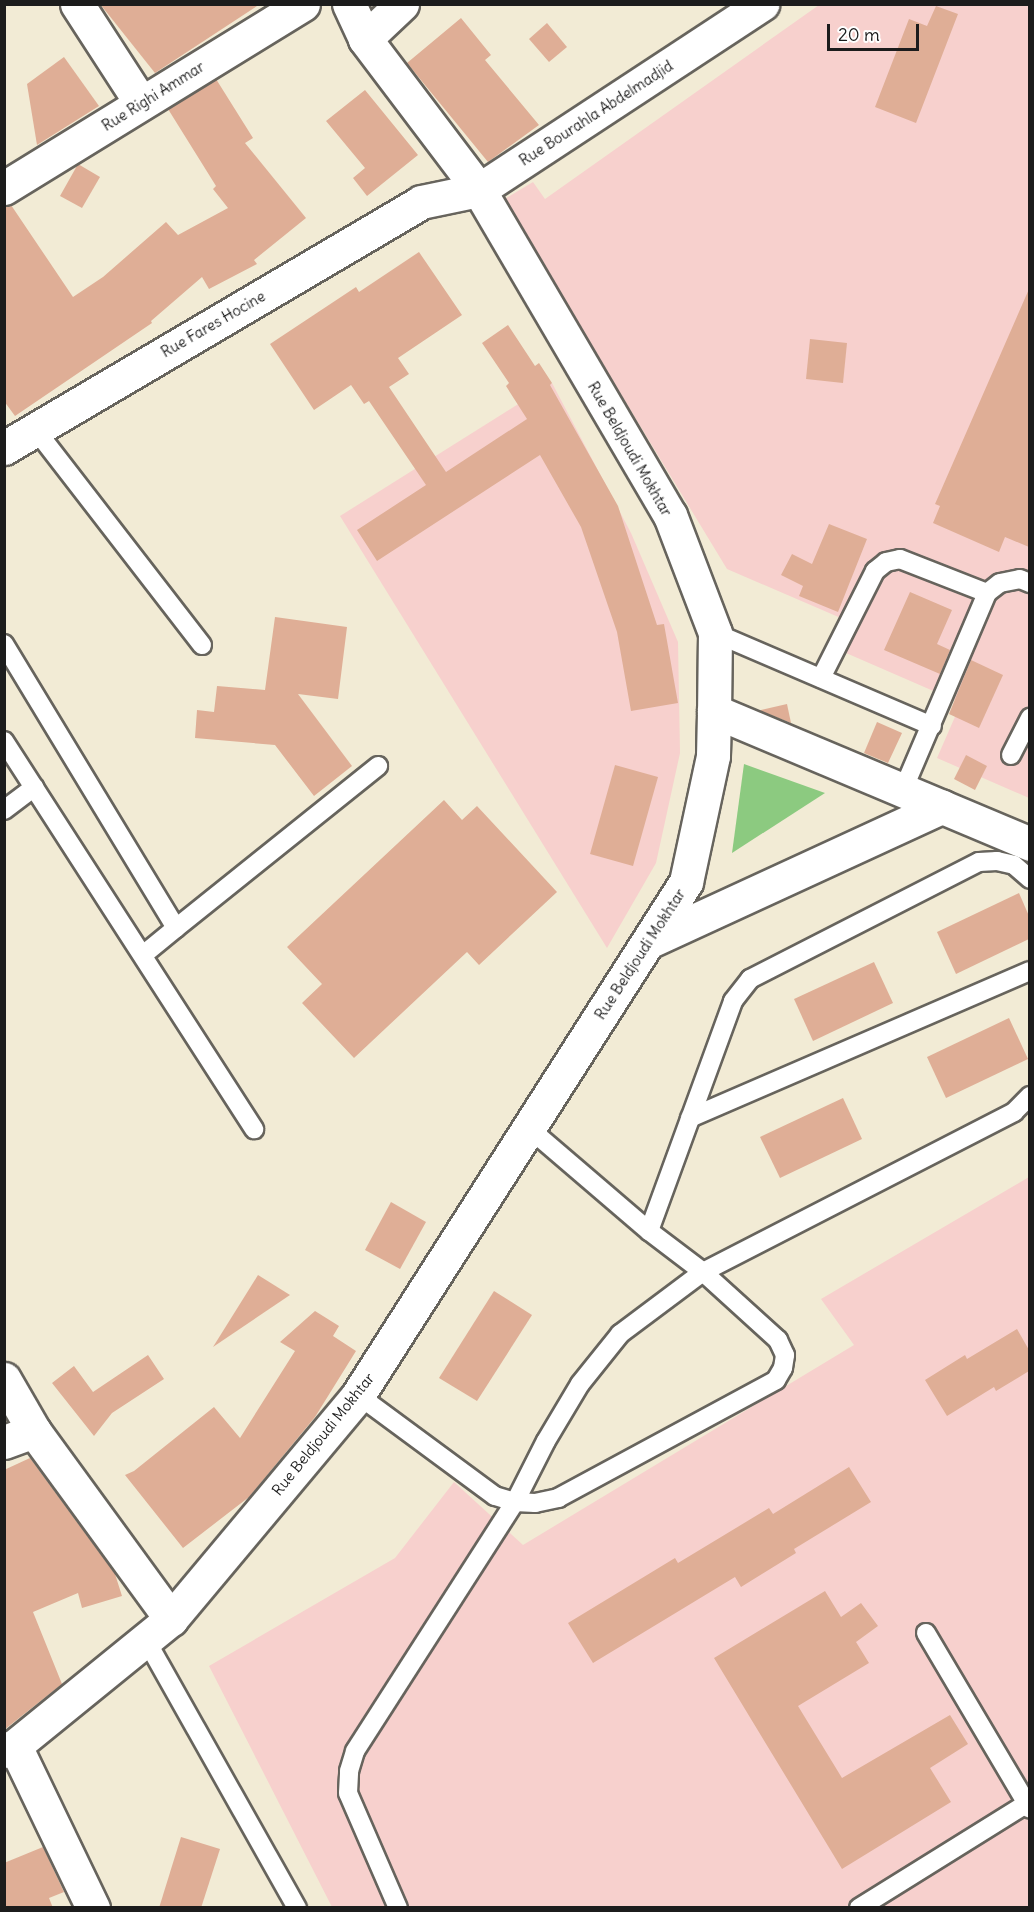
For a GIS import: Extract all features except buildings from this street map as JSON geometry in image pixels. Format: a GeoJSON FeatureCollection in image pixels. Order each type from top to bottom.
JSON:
{"type":"FeatureCollection","features":[{"type":"Feature","properties":{"kind":"street"},"geometry":{"type":"LineString","coordinates":[[77,4],[141,103]]}},
{"type":"Feature","properties":{"kind":"street","name":"Rue Righi Ammar"},"geometry":{"type":"LineString","coordinates":[[4,188],[303,4]]}},
{"type":"Feature","properties":{"kind":"street","name":"Rue Beldjoudi Mokhtar"},"geometry":{"type":"LineString","coordinates":[[10,1749],[171,1619],[358,1395],[686,882],[713,756],[715,633],[670,515],[478,190],[365,39],[349,4]]}},
{"type":"Feature","properties":{"kind":"street"},"geometry":{"type":"LineString","coordinates":[[365,39],[402,4]]}},
{"type":"Feature","properties":{"kind":"street","name":"Rue Bourahla Abdelmadjid"},"geometry":{"type":"LineString","coordinates":[[421,202],[478,190],[762,4]]}},
{"type":"Feature","properties":{"kind":"street","name":"Rue Fares Hocine"},"geometry":{"type":"LineString","coordinates":[[4,447],[421,202]]}},
{"type":"Feature","properties":{"kind":"street"},"geometry":{"type":"LineString","coordinates":[[714,711],[1029,844]]}},
{"type":"Feature","properties":{"kind":"street"},"geometry":{"type":"LineString","coordinates":[[648,942],[942,807]]}},
{"type":"Feature","properties":{"kind":"street"},"geometry":{"type":"LineString","coordinates":[[4,1379],[19,1436],[171,1619]]}},
{"type":"Feature","properties":{"kind":"street"},"geometry":{"type":"LineString","coordinates":[[10,1749],[93,1908]]}},
{"type":"Feature","properties":{"kind":"lane"},"geometry":{"type":"LineString","coordinates":[[35,429],[202,645]]}},
{"type":"Feature","properties":{"kind":"lane"},"geometry":{"type":"LineString","coordinates":[[821,678],[875,570],[886,562],[900,560],[987,593]]}},
{"type":"Feature","properties":{"kind":"lane"},"geometry":{"type":"LineString","coordinates":[[903,790],[987,593],[1000,583],[1020,579],[1029,583]]}},
{"type":"Feature","properties":{"kind":"lane"},"geometry":{"type":"LineString","coordinates":[[715,633],[932,726]]}},
{"type":"Feature","properties":{"kind":"lane"},"geometry":{"type":"LineString","coordinates":[[4,644],[176,928]]}},
{"type":"Feature","properties":{"kind":"lane"},"geometry":{"type":"LineString","coordinates":[[1011,755],[1029,717]]}},
{"type":"Feature","properties":{"kind":"lane"},"geometry":{"type":"LineString","coordinates":[[4,741],[254,1129]]}},
{"type":"Feature","properties":{"kind":"lane"},"geometry":{"type":"LineString","coordinates":[[142,955],[378,766]]}},
{"type":"Feature","properties":{"kind":"lane"},"geometry":{"type":"LineString","coordinates":[[4,810],[34,787]]}},
{"type":"Feature","properties":{"kind":"lane"},"geometry":{"type":"LineString","coordinates":[[649,1232],[733,1001],[750,979],[979,862],[997,861],[1014,865],[1029,879]]}},
{"type":"Feature","properties":{"kind":"lane"},"geometry":{"type":"LineString","coordinates":[[690,1118],[1029,971]]}},
{"type":"Feature","properties":{"kind":"lane"},"geometry":{"type":"LineString","coordinates":[[398,1908],[348,1793],[349,1771],[355,1751],[515,1502],[546,1441],[580,1384],[620,1334],[703,1272],[1014,1112],[1029,1096]]}},
{"type":"Feature","properties":{"kind":"lane"},"geometry":{"type":"LineString","coordinates":[[358,1395],[495,1496],[515,1502],[535,1503],[558,1498],[776,1380],[783,1368],[785,1355],[778,1340],[703,1272],[649,1232],[529,1128]]}},
{"type":"Feature","properties":{"kind":"lane"},"geometry":{"type":"LineString","coordinates":[[859,1908],[1028,1807],[926,1633]]}},
{"type":"Feature","properties":{"kind":"lane"},"geometry":{"type":"LineString","coordinates":[[146,1640],[297,1908]]}},
{"type":"Feature","properties":{"kind":"shaded area"},"geometry":{"type":"Polygon","coordinates":[[[819,5],[1029,5],[1029,798],[937,758],[961,703],[846,653],[857,625],[727,569],[503,200],[533,182],[545,199],[819,5]]]}},
{"type":"Feature","properties":{"kind":"shaded area"},"geometry":{"type":"Polygon","coordinates":[[[552,383],[631,533],[678,642],[680,753],[656,863],[607,948],[340,516],[552,383]]]}},
{"type":"Feature","properties":{"kind":"shaded area"},"geometry":{"type":"Polygon","coordinates":[[[1029,1177],[1029,1907],[332,1907],[209,1666],[395,1558],[454,1482],[523,1545],[854,1345],[821,1299],[1029,1177]]]}},
{"type":"Feature","properties":{"kind":"green space"},"geometry":{"type":"Polygon","coordinates":[[[744,764],[825,793],[732,853],[744,764]]]}}]}
